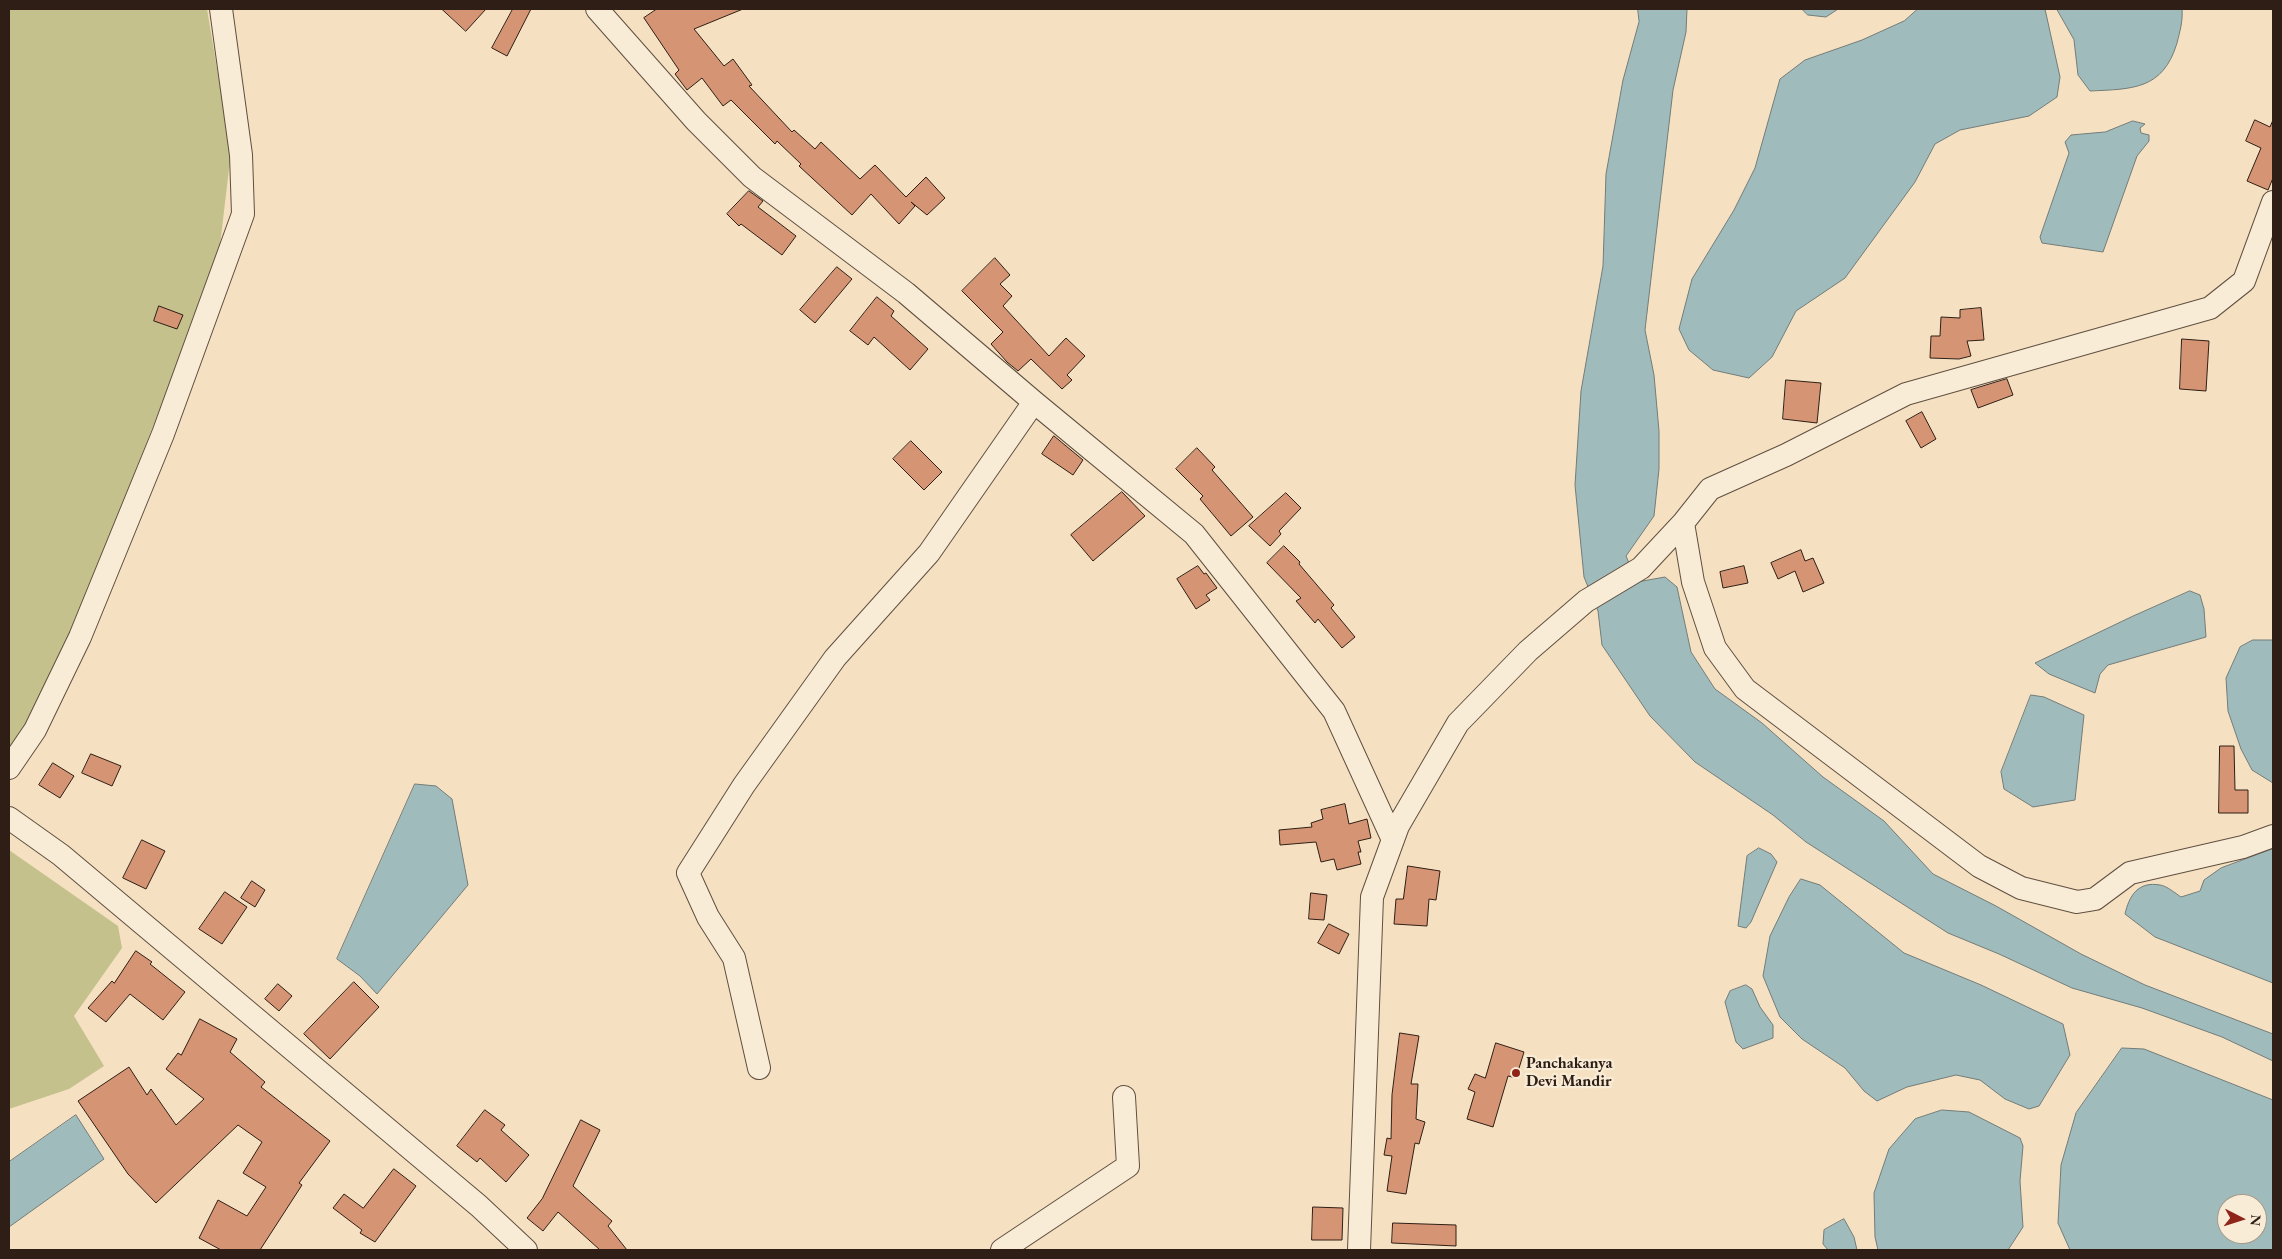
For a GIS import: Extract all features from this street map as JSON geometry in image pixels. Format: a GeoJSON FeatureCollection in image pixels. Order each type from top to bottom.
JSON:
{"type":"FeatureCollection","features":[{"type":"Feature","properties":{"kind":"street"},"geometry":{"type":"LineString","coordinates":[[9,768],[35,730],[80,637],[162,434],[243,214],[241,155],[221,9]]}},
{"type":"Feature","properties":{"kind":"street"},"geometry":{"type":"LineString","coordinates":[[597,9],[696,121],[752,177],[906,293],[1194,534],[1334,710],[1393,840]]}},
{"type":"Feature","properties":{"kind":"street"},"geometry":{"type":"LineString","coordinates":[[1359,1250],[1372,897],[1398,826],[1458,723],[1528,651],[1586,601],[1642,568],[1683,523],[1710,489],[1786,455],[1906,394],[2210,308],[2244,282],[2273,202]]}},
{"type":"Feature","properties":{"kind":"street"},"geometry":{"type":"LineString","coordinates":[[759,1068],[734,958],[708,917],[688,873],[744,785],[835,658],[929,553],[1034,402]]}},
{"type":"Feature","properties":{"kind":"street"},"geometry":{"type":"LineString","coordinates":[[1683,523],[1693,582],[1715,648],[1745,689],[1979,866],[2021,888],[2077,902],[2095,899],[2130,873],[2242,847],[2273,836]]}},
{"type":"Feature","properties":{"kind":"street"},"geometry":{"type":"LineString","coordinates":[[9,818],[91,880],[479,1206],[526,1250]]}},
{"type":"Feature","properties":{"kind":"street"},"geometry":{"type":"LineString","coordinates":[[1002,1250],[1128,1166],[1124,1096]]}},
{"type":"Feature","properties":{"kind":"shaded area"},"geometry":{"type":"Polygon","coordinates":[[[9,9],[207,9],[231,152],[220,245],[189,335],[101,558],[26,734],[9,754],[9,9]]]}},
{"type":"Feature","properties":{"kind":"shaded area"},"geometry":{"type":"Polygon","coordinates":[[[9,850],[118,926],[122,948],[74,1016],[104,1066],[69,1089],[9,1109],[9,850]]]}},
{"type":"Feature","properties":{"kind":"water"},"geometry":{"type":"Polygon","coordinates":[[[1638,9],[1687,9],[1686,32],[1673,90],[1645,330],[1654,375],[1659,431],[1659,469],[1654,516],[1626,556],[1637,582],[1665,577],[1677,587],[1691,652],[1715,689],[1762,723],[1823,777],[1884,821],[1933,874],[1996,906],[2081,954],[2145,985],[2273,1034],[2273,1061],[2222,1037],[2142,1008],[2072,988],[1948,933],[1806,842],[1773,815],[1695,762],[1650,716],[1602,645],[1598,611],[1584,577],[1575,485],[1581,391],[1603,266],[1606,174],[1623,80],[1639,22],[1638,9]]]}},
{"type":"Feature","properties":{"kind":"water"},"geometry":{"type":"Polygon","coordinates":[[[1802,9],[1838,9],[1826,17],[1808,15],[1802,9]]]}},
{"type":"Feature","properties":{"kind":"water"},"geometry":{"type":"Polygon","coordinates":[[[1918,9],[2045,9],[2060,77],[2057,97],[2029,116],[1960,130],[1935,144],[1915,182],[1845,278],[1796,311],[1772,357],[1749,378],[1713,370],[1689,350],[1679,329],[1692,279],[1734,210],[1755,168],[1780,79],[1805,60],[1862,40],[1904,21],[1918,9]]]}},
{"type":"Feature","properties":{"kind":"water"},"geometry":{"type":"Polygon","coordinates":[[[2057,9],[2182,9],[2182,18],[2177,43],[2171,58],[2163,70],[2154,78],[2144,84],[2132,87],[2090,91],[2078,75],[2074,40],[2057,9]]]}},
{"type":"Feature","properties":{"kind":"water"},"geometry":{"type":"Polygon","coordinates":[[[2133,121],[2145,124],[2140,128],[2141,133],[2149,135],[2149,141],[2137,156],[2103,252],[2042,243],[2040,237],[2069,153],[2065,142],[2071,135],[2105,132],[2133,121]]]}},
{"type":"Feature","properties":{"kind":"water"},"geometry":{"type":"Polygon","coordinates":[[[2190,591],[2200,595],[2204,609],[2206,637],[2108,665],[2100,674],[2095,693],[2049,674],[2035,663],[2131,617],[2190,591]]]}},
{"type":"Feature","properties":{"kind":"water"},"geometry":{"type":"Polygon","coordinates":[[[2253,640],[2273,640],[2273,783],[2252,770],[2241,749],[2228,711],[2226,678],[2240,647],[2253,640]]]}},
{"type":"Feature","properties":{"kind":"water"},"geometry":{"type":"Polygon","coordinates":[[[2031,695],[2044,697],[2084,715],[2075,800],[2033,807],[2004,789],[2001,772],[2031,695]]]}},
{"type":"Feature","properties":{"kind":"water"},"geometry":{"type":"Polygon","coordinates":[[[415,784],[436,786],[452,799],[468,885],[377,994],[360,976],[337,959],[415,784]]]}},
{"type":"Feature","properties":{"kind":"water"},"geometry":{"type":"Polygon","coordinates":[[[1759,848],[1771,854],[1777,862],[1751,922],[1746,928],[1738,926],[1747,856],[1759,848]]]}},
{"type":"Feature","properties":{"kind":"water"},"geometry":{"type":"Polygon","coordinates":[[[2273,849],[2273,983],[2155,937],[2125,914],[2132,896],[2146,885],[2163,886],[2181,897],[2200,891],[2204,880],[2221,868],[2273,849]]]}},
{"type":"Feature","properties":{"kind":"water"},"geometry":{"type":"Polygon","coordinates":[[[1801,879],[1820,885],[1904,953],[1981,985],[2063,1024],[2070,1055],[2039,1106],[2029,1109],[2005,1099],[1980,1080],[1956,1075],[1907,1087],[1877,1101],[1864,1091],[1845,1068],[1802,1039],[1780,1017],[1763,976],[1770,936],[1789,897],[1801,879]]]}},
{"type":"Feature","properties":{"kind":"water"},"geometry":{"type":"Polygon","coordinates":[[[1746,985],[1752,989],[1760,1007],[1773,1025],[1773,1038],[1743,1049],[1736,1042],[1725,1002],[1730,991],[1746,985]]]}},
{"type":"Feature","properties":{"kind":"water"},"geometry":{"type":"Polygon","coordinates":[[[2122,1048],[2144,1049],[2273,1100],[2273,1250],[2070,1250],[2058,1223],[2061,1165],[2076,1113],[2122,1048]]]}},
{"type":"Feature","properties":{"kind":"water"},"geometry":{"type":"Polygon","coordinates":[[[1942,1110],[1969,1112],[2020,1138],[2023,1146],[2020,1181],[2023,1227],[2008,1250],[1878,1250],[1875,1237],[1874,1193],[1889,1149],[1915,1119],[1942,1110]]]}},
{"type":"Feature","properties":{"kind":"water"},"geometry":{"type":"Polygon","coordinates":[[[76,1115],[104,1159],[9,1227],[9,1162],[76,1115]]]}},
{"type":"Feature","properties":{"kind":"water"},"geometry":{"type":"Polygon","coordinates":[[[1844,1219],[1854,1237],[1857,1250],[1828,1250],[1823,1244],[1824,1230],[1844,1219]]]}},
{"type":"Feature","properties":{"kind":"building"},"geometry":{"type":"Polygon","coordinates":[[[442,9],[486,9],[466,31],[442,9]]]}},
{"type":"Feature","properties":{"kind":"building"},"geometry":{"type":"Polygon","coordinates":[[[513,9],[531,9],[507,56],[492,48],[513,9]]]}},
{"type":"Feature","properties":{"kind":"building"},"geometry":{"type":"Polygon","coordinates":[[[657,9],[743,9],[694,29],[724,66],[733,59],[752,85],[749,86],[792,132],[794,130],[815,149],[821,142],[860,179],[875,165],[906,197],[926,177],[945,198],[927,215],[911,202],[915,206],[899,224],[871,194],[852,215],[799,166],[801,164],[777,141],[775,144],[731,100],[723,106],[702,78],[687,90],[675,74],[679,70],[644,18],[657,9]]]}},
{"type":"Feature","properties":{"kind":"building"},"geometry":{"type":"Polygon","coordinates":[[[2255,120],[2270,127],[2273,120],[2273,178],[2268,190],[2247,181],[2261,148],[2246,141],[2255,120]]]}},
{"type":"Feature","properties":{"kind":"building"},"geometry":{"type":"Polygon","coordinates":[[[749,191],[763,201],[758,207],[796,236],[782,255],[741,224],[739,226],[727,214],[749,191]]]}},
{"type":"Feature","properties":{"kind":"building"},"geometry":{"type":"Polygon","coordinates":[[[995,258],[1010,275],[1000,284],[1012,296],[1003,306],[1049,356],[1066,338],[1085,356],[1067,375],[1072,380],[1062,389],[1031,359],[1018,371],[1007,362],[991,344],[1003,332],[962,291],[995,258]]]}},
{"type":"Feature","properties":{"kind":"building"},"geometry":{"type":"Polygon","coordinates":[[[837,267],[852,279],[815,323],[800,310],[837,267]]]}},
{"type":"Feature","properties":{"kind":"building"},"geometry":{"type":"Polygon","coordinates":[[[877,297],[894,311],[891,316],[928,349],[910,370],[874,337],[868,345],[850,331],[877,297]]]}},
{"type":"Feature","properties":{"kind":"building"},"geometry":{"type":"Polygon","coordinates":[[[159,306],[183,315],[177,329],[154,321],[159,306]]]}},
{"type":"Feature","properties":{"kind":"building"},"geometry":{"type":"Polygon","coordinates":[[[1981,308],[1984,340],[1967,341],[1971,356],[1959,359],[1930,358],[1931,336],[1940,336],[1941,317],[1960,318],[1960,310],[1981,308]]]}},
{"type":"Feature","properties":{"kind":"building"},"geometry":{"type":"Polygon","coordinates":[[[2182,339],[2209,341],[2206,391],[2180,389],[2182,339]]]}},
{"type":"Feature","properties":{"kind":"building"},"geometry":{"type":"Polygon","coordinates":[[[2007,379],[2013,395],[1978,408],[1971,390],[2007,379]]]}},
{"type":"Feature","properties":{"kind":"building"},"geometry":{"type":"Polygon","coordinates":[[[1786,380],[1821,383],[1817,423],[1783,419],[1786,380]]]}},
{"type":"Feature","properties":{"kind":"building"},"geometry":{"type":"Polygon","coordinates":[[[1922,412],[1936,439],[1921,448],[1906,421],[1922,412]]]}},
{"type":"Feature","properties":{"kind":"building"},"geometry":{"type":"Polygon","coordinates":[[[1054,436],[1083,460],[1073,475],[1042,454],[1054,436]]]}},
{"type":"Feature","properties":{"kind":"building"},"geometry":{"type":"Polygon","coordinates":[[[911,441],[942,472],[924,490],[893,459],[911,441]]]}},
{"type":"Feature","properties":{"kind":"building"},"geometry":{"type":"Polygon","coordinates":[[[1197,448],[1215,467],[1212,470],[1253,517],[1231,536],[1200,499],[1203,496],[1176,469],[1197,448]]]}},
{"type":"Feature","properties":{"kind":"building"},"geometry":{"type":"Polygon","coordinates":[[[1122,492],[1145,516],[1093,561],[1071,535],[1122,492]]]}},
{"type":"Feature","properties":{"kind":"building"},"geometry":{"type":"Polygon","coordinates":[[[1286,493],[1301,508],[1279,531],[1281,534],[1270,546],[1249,526],[1286,493]]]}},
{"type":"Feature","properties":{"kind":"building"},"geometry":{"type":"Polygon","coordinates":[[[1284,546],[1300,562],[1299,564],[1334,605],[1331,608],[1355,637],[1342,648],[1318,619],[1315,623],[1296,601],[1301,598],[1267,563],[1284,546]]]}},
{"type":"Feature","properties":{"kind":"building"},"geometry":{"type":"Polygon","coordinates":[[[1801,550],[1805,561],[1813,558],[1824,583],[1803,592],[1795,571],[1778,579],[1771,563],[1801,550]]]}},
{"type":"Feature","properties":{"kind":"building"},"geometry":{"type":"Polygon","coordinates":[[[1198,566],[1217,588],[1206,595],[1210,600],[1196,609],[1177,579],[1198,566]]]}},
{"type":"Feature","properties":{"kind":"building"},"geometry":{"type":"Polygon","coordinates":[[[1744,566],[1748,583],[1723,588],[1720,572],[1744,566]]]}},
{"type":"Feature","properties":{"kind":"building"},"geometry":{"type":"Polygon","coordinates":[[[2220,746],[2234,746],[2235,790],[2248,790],[2248,813],[2219,813],[2220,746]]]}},
{"type":"Feature","properties":{"kind":"building"},"geometry":{"type":"Polygon","coordinates":[[[91,754],[121,766],[112,786],[82,773],[91,754]]]}},
{"type":"Feature","properties":{"kind":"building"},"geometry":{"type":"Polygon","coordinates":[[[53,763],[74,776],[60,798],[39,785],[53,763]]]}},
{"type":"Feature","properties":{"kind":"building"},"geometry":{"type":"Polygon","coordinates":[[[1345,804],[1349,824],[1367,819],[1371,838],[1358,841],[1361,852],[1358,852],[1361,864],[1337,870],[1334,859],[1321,862],[1316,842],[1280,845],[1279,830],[1312,827],[1311,823],[1323,819],[1321,810],[1345,804]]]}},
{"type":"Feature","properties":{"kind":"building"},"geometry":{"type":"Polygon","coordinates":[[[142,840],[165,851],[146,889],[123,878],[142,840]]]}},
{"type":"Feature","properties":{"kind":"building"},"geometry":{"type":"Polygon","coordinates":[[[1408,866],[1440,871],[1436,900],[1429,899],[1427,926],[1394,924],[1396,899],[1403,899],[1408,866]]]}},
{"type":"Feature","properties":{"kind":"building"},"geometry":{"type":"Polygon","coordinates":[[[252,881],[265,890],[255,907],[241,898],[252,881]]]}},
{"type":"Feature","properties":{"kind":"building"},"geometry":{"type":"Polygon","coordinates":[[[225,892],[247,907],[222,944],[199,929],[225,892]]]}},
{"type":"Feature","properties":{"kind":"building"},"geometry":{"type":"Polygon","coordinates":[[[1311,893],[1327,895],[1324,920],[1309,919],[1311,893]]]}},
{"type":"Feature","properties":{"kind":"building"},"geometry":{"type":"Polygon","coordinates":[[[1329,924],[1349,934],[1339,954],[1318,943],[1329,924]]]}},
{"type":"Feature","properties":{"kind":"building"},"geometry":{"type":"Polygon","coordinates":[[[136,951],[152,962],[150,964],[185,992],[163,1020],[130,994],[106,1022],[88,1008],[112,981],[114,983],[136,951]]]}},
{"type":"Feature","properties":{"kind":"building"},"geometry":{"type":"Polygon","coordinates":[[[354,982],[379,1007],[330,1059],[304,1034],[354,982]]]}},
{"type":"Feature","properties":{"kind":"building"},"geometry":{"type":"Polygon","coordinates":[[[278,984],[292,996],[279,1011],[265,999],[278,984]]]}},
{"type":"Feature","properties":{"kind":"building"},"geometry":{"type":"Polygon","coordinates":[[[200,1019],[237,1039],[230,1052],[265,1082],[261,1087],[330,1141],[299,1183],[302,1185],[260,1250],[221,1250],[199,1238],[218,1200],[247,1216],[266,1187],[243,1173],[262,1142],[238,1125],[156,1203],[128,1174],[78,1101],[129,1067],[147,1095],[151,1089],[176,1125],[204,1099],[166,1069],[178,1053],[181,1055],[200,1019]]]}},
{"type":"Feature","properties":{"kind":"building"},"geometry":{"type":"Polygon","coordinates":[[[1400,1033],[1419,1036],[1411,1084],[1418,1084],[1416,1119],[1425,1122],[1419,1144],[1415,1143],[1406,1194],[1387,1191],[1392,1156],[1384,1155],[1387,1138],[1391,1139],[1392,1095],[1400,1033]]]}},
{"type":"Feature","properties":{"kind":"building"},"geometry":{"type":"Polygon","coordinates":[[[1496,1043],[1524,1052],[1516,1078],[1508,1076],[1493,1127],[1467,1119],[1475,1092],[1468,1089],[1475,1074],[1485,1078],[1496,1043]]]}},
{"type":"Feature","properties":{"kind":"building"},"geometry":{"type":"Polygon","coordinates":[[[485,1110],[505,1125],[501,1130],[529,1155],[506,1182],[480,1158],[477,1162],[457,1146],[485,1110]]]}},
{"type":"Feature","properties":{"kind":"building"},"geometry":{"type":"Polygon","coordinates":[[[581,1120],[600,1130],[573,1186],[612,1221],[608,1226],[627,1250],[600,1250],[558,1212],[543,1231],[527,1218],[542,1199],[581,1120]]]}},
{"type":"Feature","properties":{"kind":"building"},"geometry":{"type":"Polygon","coordinates":[[[394,1169],[416,1186],[375,1242],[360,1233],[362,1230],[333,1208],[344,1194],[363,1208],[394,1169]]]}},
{"type":"Feature","properties":{"kind":"building"},"geometry":{"type":"Polygon","coordinates":[[[1313,1207],[1343,1208],[1342,1240],[1312,1240],[1313,1207]]]}},
{"type":"Feature","properties":{"kind":"building"},"geometry":{"type":"Polygon","coordinates":[[[1393,1223],[1456,1225],[1456,1246],[1392,1243],[1393,1223]]]}},
{"type":"Feature","properties":{"kind":"place","name":"Panchakanya Devi Mandir"},"geometry":{"type":"Point","coordinates":[1516,1073]}}]}
